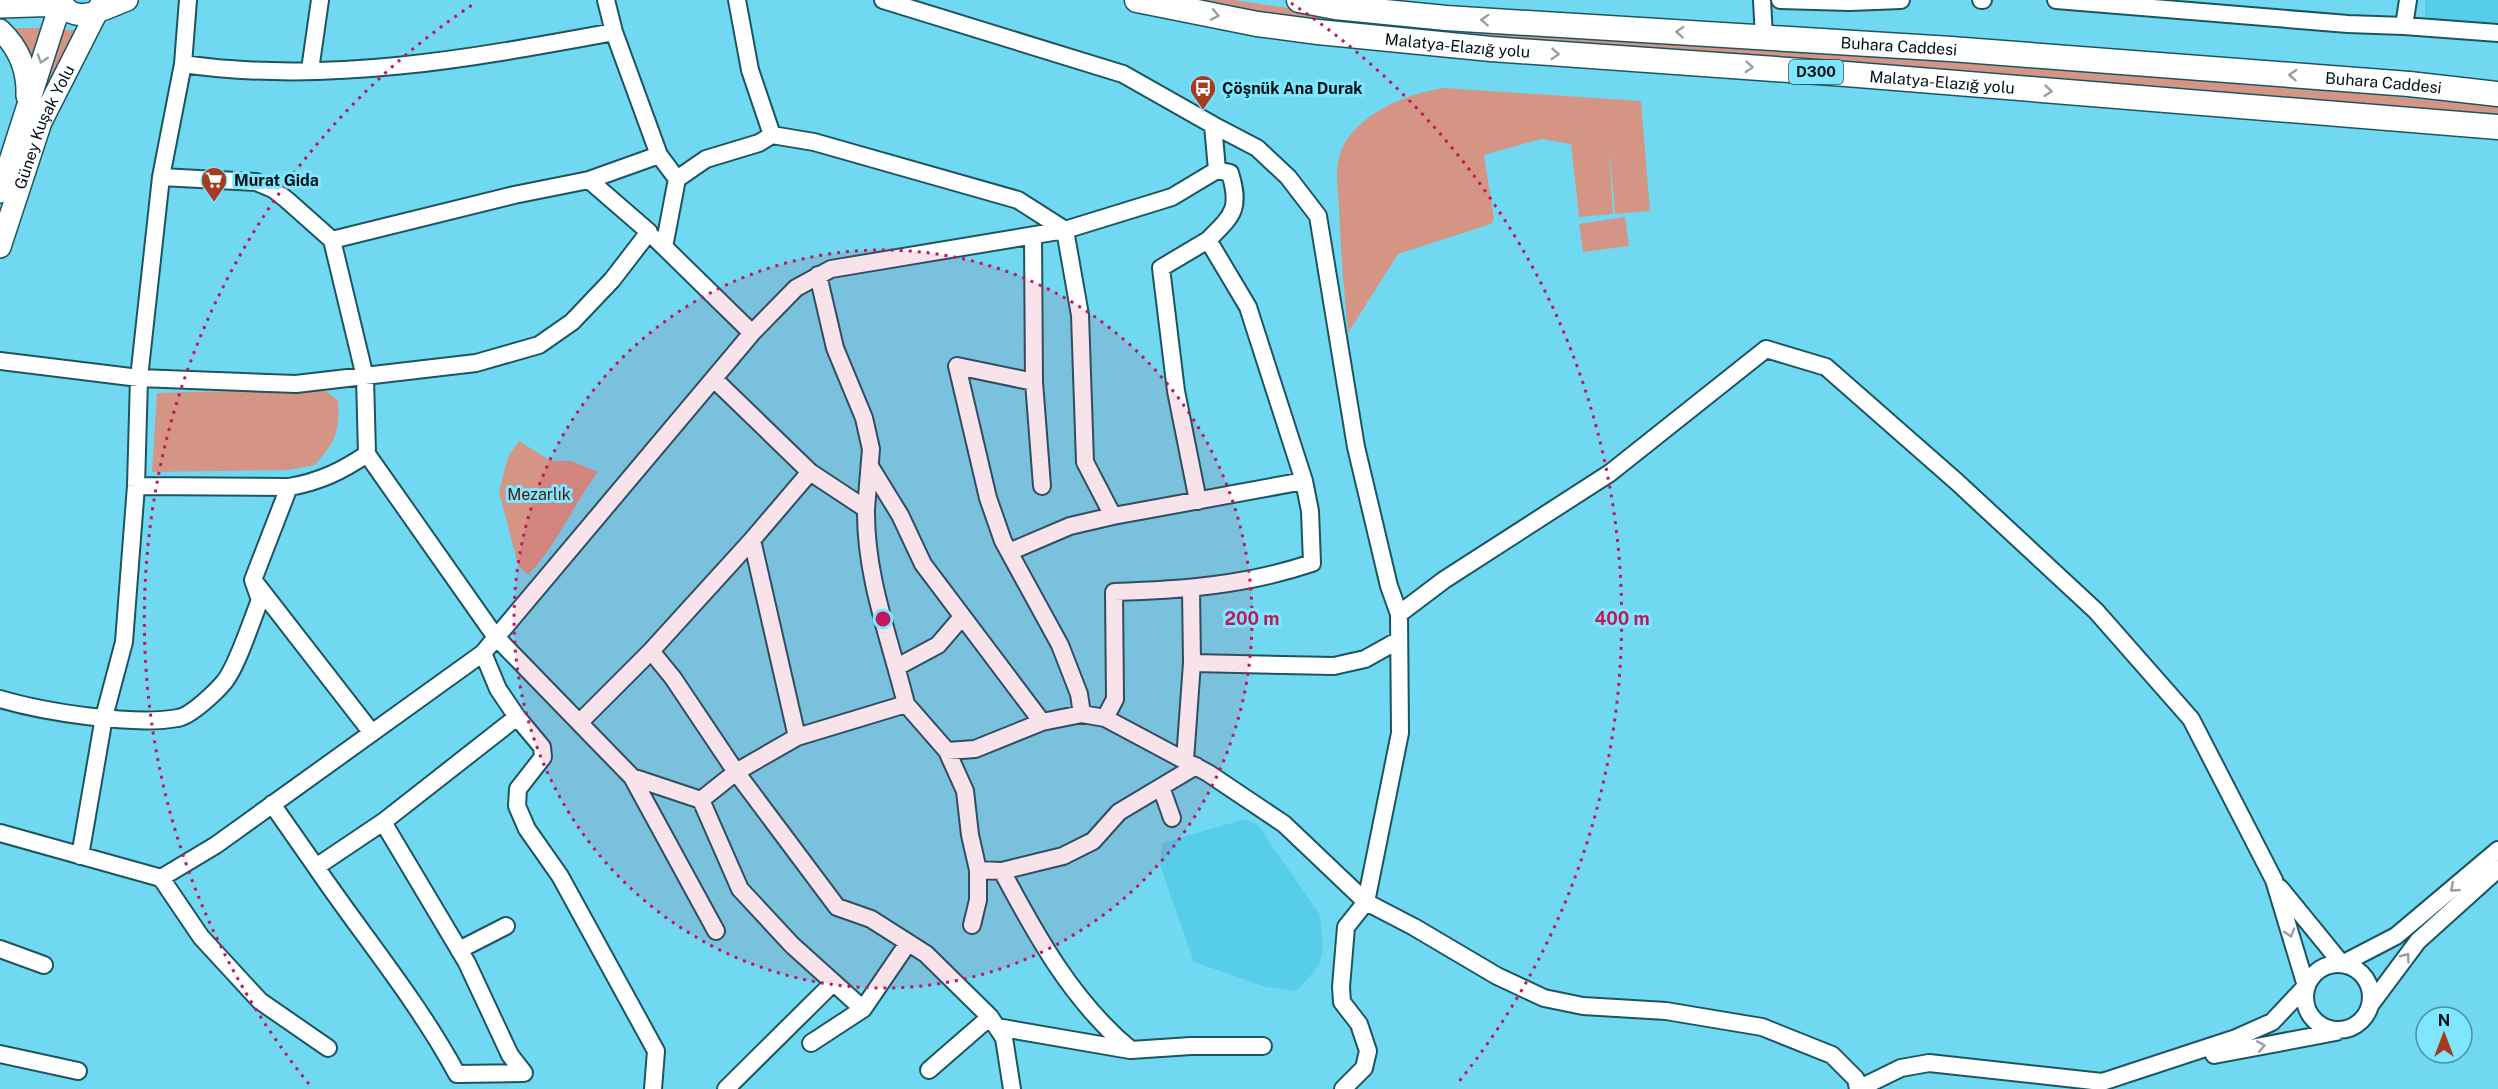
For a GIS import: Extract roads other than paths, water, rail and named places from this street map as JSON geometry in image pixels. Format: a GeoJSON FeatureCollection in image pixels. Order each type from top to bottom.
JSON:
{"type":"FeatureCollection","features":[{"type":"Feature","properties":{"kind":"highway","name":"Malatya-Elazığ yolu"},"geometry":{"type":"LineString","coordinates":[[1137,0],[1257,24],[1491,49],[1846,74],[2498,127]]}},
{"type":"Feature","properties":{"kind":"highway","name":"Buhara Caddesi"},"geometry":{"type":"LineString","coordinates":[[1299,0],[1335,7],[1446,18],[2292,75],[2498,94]]}},
{"type":"Feature","properties":{"kind":"main road"},"geometry":{"type":"LineString","coordinates":[[0,7],[62,2],[74,14],[82,16],[99,6],[128,0]]}},
{"type":"Feature","properties":{"kind":"main road","name":"Güney Kuşak Yolu"},"geometry":{"type":"LineString","coordinates":[[0,192],[62,2]]}},
{"type":"Feature","properties":{"kind":"main road","name":"Güney Kuşak Yolu"},"geometry":{"type":"LineString","coordinates":[[0,247],[41,122],[99,6]]}},
{"type":"Feature","properties":{"kind":"main road"},"geometry":{"type":"LineString","coordinates":[[0,30],[16,46],[23,69],[28,93],[25,118]]}},
{"type":"Feature","properties":{"kind":"street"},"geometry":{"type":"LineString","coordinates":[[80,856],[104,717],[124,642],[136,486],[139,378],[160,177],[183,64],[188,0]]}},
{"type":"Feature","properties":{"kind":"street"},"geometry":{"type":"LineString","coordinates":[[310,70],[320,0]]}},
{"type":"Feature","properties":{"kind":"street"},"geometry":{"type":"LineString","coordinates":[[606,0],[614,32],[659,155],[677,179]]}},
{"type":"Feature","properties":{"kind":"street"},"geometry":{"type":"LineString","coordinates":[[737,0],[750,70],[772,135]]}},
{"type":"Feature","properties":{"kind":"street"},"geometry":{"type":"LineString","coordinates":[[883,0],[1123,74],[1257,148],[1288,177],[1318,216],[1356,447],[1389,586],[1399,614],[1400,733],[1366,902],[1346,927],[1341,987],[1342,1002],[1359,1024],[1368,1051],[1364,1068],[1343,1089]]}},
{"type":"Feature","properties":{"kind":"street"},"geometry":{"type":"LineString","coordinates":[[1762,0],[1764,38]]}},
{"type":"Feature","properties":{"kind":"street"},"geometry":{"type":"LineString","coordinates":[[1780,0],[1850,2],[1902,0]]}},
{"type":"Feature","properties":{"kind":"street"},"geometry":{"type":"LineString","coordinates":[[2056,0],[2348,24],[2498,33]]}},
{"type":"Feature","properties":{"kind":"street"},"geometry":{"type":"LineString","coordinates":[[2404,26],[2408,0]]}},
{"type":"Feature","properties":{"kind":"street"},"geometry":{"type":"LineString","coordinates":[[183,64],[227,70],[379,68],[428,63],[614,32]]}},
{"type":"Feature","properties":{"kind":"street"},"geometry":{"type":"LineString","coordinates":[[1213,125],[1217,170]]}},
{"type":"Feature","properties":{"kind":"street"},"geometry":{"type":"LineString","coordinates":[[664,247],[677,179],[706,159],[759,143],[772,135],[814,142],[1018,200],[1065,230],[1080,315],[1085,462],[1113,516]]}},
{"type":"Feature","properties":{"kind":"street"},"geometry":{"type":"LineString","coordinates":[[332,240],[514,195],[588,180],[659,155]]}},
{"type":"Feature","properties":{"kind":"street"},"geometry":{"type":"LineString","coordinates":[[161,878],[216,845],[483,653],[495,636],[715,380],[752,333],[796,288],[831,270],[1065,230],[1172,197],[1217,170],[1230,173],[1237,196],[1230,218],[1208,240],[1161,268],[1176,391],[1198,501]]}},
{"type":"Feature","properties":{"kind":"street"},"geometry":{"type":"LineString","coordinates":[[160,177],[256,182],[273,189],[288,200],[332,240],[365,377],[367,454],[495,636],[632,777],[716,931]]}},
{"type":"Feature","properties":{"kind":"street"},"geometry":{"type":"LineString","coordinates":[[588,180],[649,232],[752,333]]}},
{"type":"Feature","properties":{"kind":"street"},"geometry":{"type":"LineString","coordinates":[[0,362],[139,378],[296,384],[476,363],[539,345],[572,322],[612,280],[649,232]]}},
{"type":"Feature","properties":{"kind":"street"},"geometry":{"type":"LineString","coordinates":[[1033,237],[1034,382],[1042,486]]}},
{"type":"Feature","properties":{"kind":"street"},"geometry":{"type":"LineString","coordinates":[[1105,718],[1115,699],[1114,592],[1191,589],[1243,581],[1312,563],[1310,511],[1304,481],[1248,307],[1208,240]]}},
{"type":"Feature","properties":{"kind":"street"},"geometry":{"type":"LineString","coordinates":[[819,275],[836,348],[864,418],[871,449],[866,534],[874,594],[906,704],[947,752],[965,791],[969,835],[978,870],[978,900],[972,925]]}},
{"type":"Feature","properties":{"kind":"street"},"geometry":{"type":"LineString","coordinates":[[1399,614],[1444,580],[1610,473],[1766,349],[1826,366],[1957,482],[2096,611],[2191,719],[2274,880],[2306,986],[2304,997],[2311,1018],[2320,1026],[2340,1031]]}},
{"type":"Feature","properties":{"kind":"street"},"geometry":{"type":"LineString","coordinates":[[1034,382],[957,366],[988,498],[1009,552],[1060,645],[1079,694],[1082,714]]}},
{"type":"Feature","properties":{"kind":"street"},"geometry":{"type":"LineString","coordinates":[[715,380],[810,472],[866,509]]}},
{"type":"Feature","properties":{"kind":"street"},"geometry":{"type":"LineString","coordinates":[[136,486],[289,487],[314,483],[347,467],[367,454]]}},
{"type":"Feature","properties":{"kind":"street"},"geometry":{"type":"LineString","coordinates":[[871,468],[900,515],[923,564],[1042,722]]}},
{"type":"Feature","properties":{"kind":"street"},"geometry":{"type":"LineString","coordinates":[[580,722],[651,651],[810,472]]}},
{"type":"Feature","properties":{"kind":"street"},"geometry":{"type":"LineString","coordinates":[[1009,552],[1070,526],[1304,481]]}},
{"type":"Feature","properties":{"kind":"street"},"geometry":{"type":"LineString","coordinates":[[0,699],[17,704],[104,717],[181,718],[206,700],[226,680],[260,600],[253,580],[289,487]]}},
{"type":"Feature","properties":{"kind":"street"},"geometry":{"type":"LineString","coordinates":[[752,540],[797,737]]}},
{"type":"Feature","properties":{"kind":"street"},"geometry":{"type":"LineString","coordinates":[[253,580],[372,733]]}},
{"type":"Feature","properties":{"kind":"street"},"geometry":{"type":"LineString","coordinates":[[1191,589],[1191,763]]}},
{"type":"Feature","properties":{"kind":"street"},"geometry":{"type":"LineString","coordinates":[[897,667],[938,645],[962,617]]}},
{"type":"Feature","properties":{"kind":"street"},"geometry":{"type":"LineString","coordinates":[[1192,663],[1334,666],[1365,659],[1399,640]]}},
{"type":"Feature","properties":{"kind":"street"},"geometry":{"type":"LineString","coordinates":[[651,651],[673,678],[736,772],[837,907],[870,919],[926,954],[994,1022],[1004,1038],[1012,1089]]}},
{"type":"Feature","properties":{"kind":"street"},"geometry":{"type":"LineString","coordinates":[[483,653],[498,689],[542,747],[543,757],[518,789],[517,806],[527,829],[560,876],[656,1052],[653,1089]]}},
{"type":"Feature","properties":{"kind":"street"},"geometry":{"type":"LineString","coordinates":[[701,800],[736,772],[797,737],[906,704]]}},
{"type":"Feature","properties":{"kind":"street"},"geometry":{"type":"LineString","coordinates":[[947,752],[975,749],[1042,722],[1082,714],[1105,718],[1191,763],[1284,824],[1366,902],[1414,927],[1497,976],[1544,998],[1583,1006],[1666,1011],[1761,1027],[1832,1054],[1856,1079],[1858,1089],[1901,1068],[1929,1063],[2102,1082],[2236,1038],[2272,1022],[2320,968],[2342,964],[2396,936],[2498,850]]}},
{"type":"Feature","properties":{"kind":"street"},"geometry":{"type":"LineString","coordinates":[[316,867],[383,822],[517,717]]}},
{"type":"Feature","properties":{"kind":"street"},"geometry":{"type":"LineString","coordinates":[[978,870],[1002,871],[1063,856],[1093,841],[1119,812],[1161,787],[1191,763]]}},
{"type":"Feature","properties":{"kind":"street"},"geometry":{"type":"LineString","coordinates":[[632,777],[701,800],[740,889],[833,983],[863,1009]]}},
{"type":"Feature","properties":{"kind":"street"},"geometry":{"type":"LineString","coordinates":[[1161,787],[1172,819]]}},
{"type":"Feature","properties":{"kind":"street"},"geometry":{"type":"LineString","coordinates":[[272,804],[356,926],[416,1003],[457,1074],[524,1073],[510,1055],[459,950],[383,822]]}},
{"type":"Feature","properties":{"kind":"street"},"geometry":{"type":"LineString","coordinates":[[0,833],[161,878],[201,937],[260,1001],[328,1048]]}},
{"type":"Feature","properties":{"kind":"street"},"geometry":{"type":"LineString","coordinates":[[2142,1068],[2340,1031],[2360,1022],[2418,941],[2498,869]]}},
{"type":"Feature","properties":{"kind":"street"},"geometry":{"type":"LineString","coordinates":[[1002,871],[1039,939],[1075,992],[1114,1036],[1131,1050]]}},
{"type":"Feature","properties":{"kind":"street"},"geometry":{"type":"LineString","coordinates":[[2274,880],[2342,964],[2362,974],[2368,983],[2371,1004]]}},
{"type":"Feature","properties":{"kind":"street"},"geometry":{"type":"LineString","coordinates":[[459,950],[506,926]]}},
{"type":"Feature","properties":{"kind":"street"},"geometry":{"type":"LineString","coordinates":[[811,1043],[863,1009],[908,943]]}},
{"type":"Feature","properties":{"kind":"street"},"geometry":{"type":"LineString","coordinates":[[0,949],[44,965]]}},
{"type":"Feature","properties":{"kind":"street"},"geometry":{"type":"LineString","coordinates":[[726,1089],[833,983]]}},
{"type":"Feature","properties":{"kind":"street"},"geometry":{"type":"LineString","coordinates":[[929,1070],[994,1022],[1131,1050],[1191,1046],[1263,1046]]}},
{"type":"Feature","properties":{"kind":"street"},"geometry":{"type":"LineString","coordinates":[[0,1054],[78,1071]]}},
{"type":"Feature","properties":{"kind":"place","name":"Çöşnük Ana Durak"},"geometry":{"type":"Point","coordinates":[1203,111]}},
{"type":"Feature","properties":{"kind":"place","name":"Murat Gida"},"geometry":{"type":"Point","coordinates":[214,203]}},
{"type":"Feature","properties":{"kind":"park label","name":"Mezarlık"},"geometry":{"type":"Point","coordinates":[539,494]}}]}
